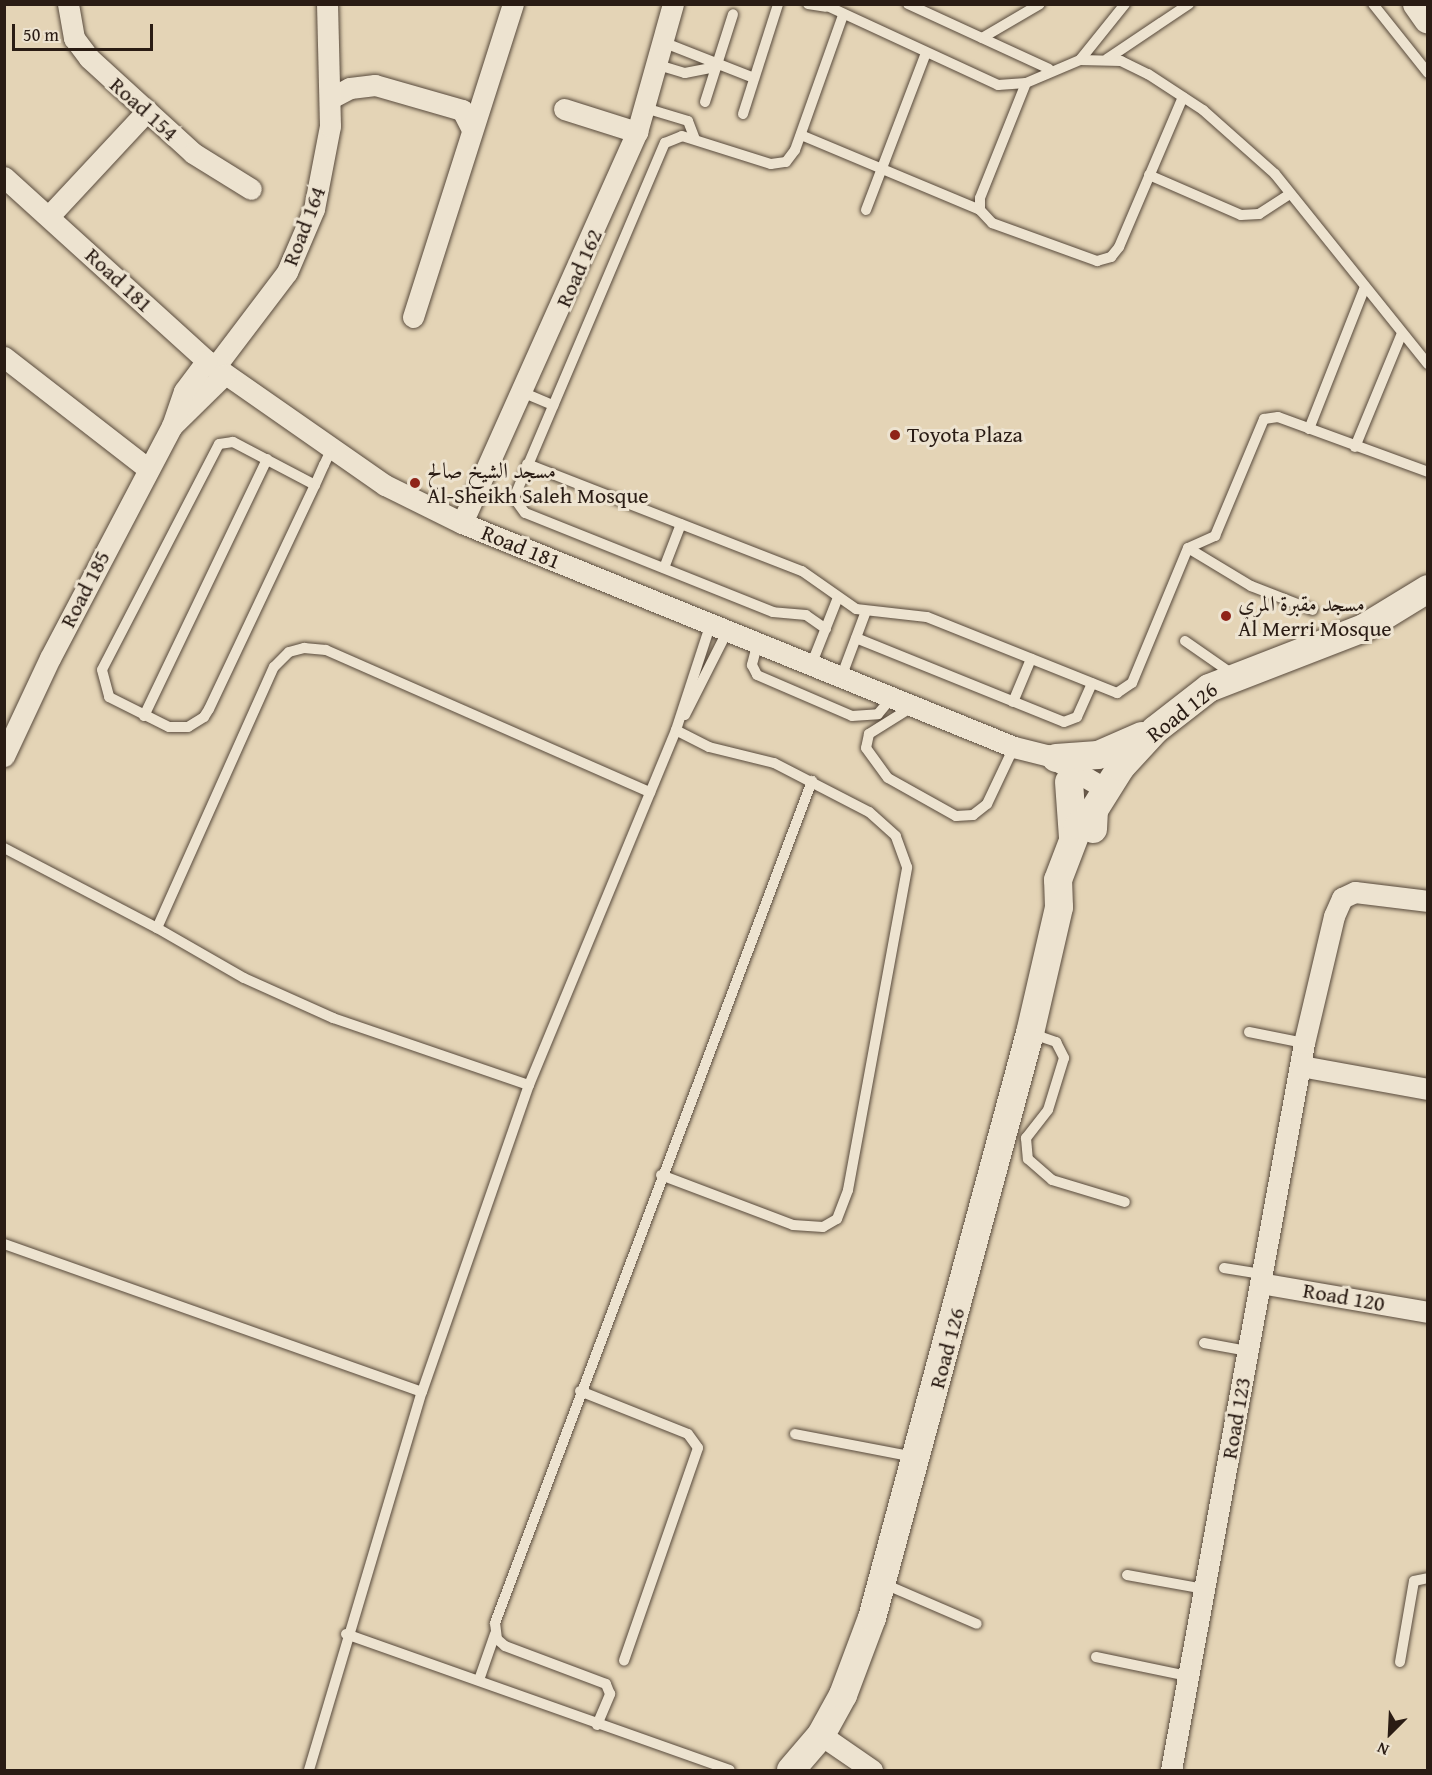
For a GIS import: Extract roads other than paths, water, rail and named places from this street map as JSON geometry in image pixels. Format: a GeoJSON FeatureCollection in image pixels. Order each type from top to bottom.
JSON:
{"type":"FeatureCollection","features":[{"type":"Feature","properties":{"kind":"street","name":"Road 154"},"geometry":{"type":"LineString","coordinates":[[68,4],[80,49],[207,163],[251,189]]}},
{"type":"Feature","properties":{"kind":"street","name":"Road 164"},"geometry":{"type":"LineString","coordinates":[[216,367],[300,248],[322,182],[331,98],[327,4]]}},
{"type":"Feature","properties":{"kind":"street"},"geometry":{"type":"LineString","coordinates":[[413,317],[513,4]]}},
{"type":"Feature","properties":{"kind":"street","name":"Road 162"},"geometry":{"type":"LineString","coordinates":[[462,523],[637,132],[645,108],[659,40],[673,4]]}},
{"type":"Feature","properties":{"kind":"street"},"geometry":{"type":"LineString","coordinates":[[1417,4],[1428,20]]}},
{"type":"Feature","properties":{"kind":"street"},"geometry":{"type":"LineString","coordinates":[[331,98],[350,88],[375,85],[462,110],[472,130]]}},
{"type":"Feature","properties":{"kind":"street"},"geometry":{"type":"LineString","coordinates":[[564,109],[637,132]]}},
{"type":"Feature","properties":{"kind":"street"},"geometry":{"type":"LineString","coordinates":[[49,216],[147,111]]}},
{"type":"Feature","properties":{"kind":"street","name":"Road 181"},"geometry":{"type":"LineString","coordinates":[[4,177],[216,367],[385,485],[462,523],[842,675],[1014,747],[1062,770],[1099,800]]}},
{"type":"Feature","properties":{"kind":"street"},"geometry":{"type":"LineString","coordinates":[[4,357],[147,468]]}},
{"type":"Feature","properties":{"kind":"street","name":"Road 185"},"geometry":{"type":"LineString","coordinates":[[4,756],[147,468],[172,426],[216,367]]}},
{"type":"Feature","properties":{"kind":"street","name":"Road 126"},"geometry":{"type":"LineString","coordinates":[[791,1770],[821,1735],[843,1695],[882,1583],[1030,1034],[1059,907],[1058,880],[1073,838],[1099,800],[1155,730],[1234,675],[1341,638],[1428,589]]}},
{"type":"Feature","properties":{"kind":"street"},"geometry":{"type":"LineString","coordinates":[[1073,838],[1062,770],[1155,730]]}},
{"type":"Feature","properties":{"kind":"street","name":"Road 126"},"geometry":{"type":"LineString","coordinates":[[1059,907],[1078,874],[1099,800]]}},
{"type":"Feature","properties":{"kind":"street","name":"Road 123"},"geometry":{"type":"LineString","coordinates":[[1171,1770],[1304,1043],[1334,916],[1342,898],[1355,892],[1428,901]]}},
{"type":"Feature","properties":{"kind":"street"},"geometry":{"type":"LineString","coordinates":[[1301,1066],[1428,1089]]}},
{"type":"Feature","properties":{"kind":"street","name":"Road 120"},"geometry":{"type":"LineString","coordinates":[[1261,1278],[1428,1312]]}},
{"type":"Feature","properties":{"kind":"street"},"geometry":{"type":"LineString","coordinates":[[821,1735],[872,1770]]}},
{"type":"Feature","properties":{"kind":"lane"},"geometry":{"type":"LineString","coordinates":[[743,114],[778,4]]}},
{"type":"Feature","properties":{"kind":"lane"},"geometry":{"type":"LineString","coordinates":[[808,4],[825,6],[998,85],[1026,83],[1049,69],[1080,60],[1107,58],[1135,68],[1183,97],[1238,140],[1290,194],[1428,364]]}},
{"type":"Feature","properties":{"kind":"lane"},"geometry":{"type":"LineString","coordinates":[[908,4],[1049,69]]}},
{"type":"Feature","properties":{"kind":"lane"},"geometry":{"type":"LineString","coordinates":[[982,38],[1040,4]]}},
{"type":"Feature","properties":{"kind":"lane"},"geometry":{"type":"LineString","coordinates":[[1080,60],[1125,4]]}},
{"type":"Feature","properties":{"kind":"lane"},"geometry":{"type":"LineString","coordinates":[[1107,58],[1189,4]]}},
{"type":"Feature","properties":{"kind":"lane"},"geometry":{"type":"LineString","coordinates":[[1373,4],[1428,73]]}},
{"type":"Feature","properties":{"kind":"lane"},"geometry":{"type":"LineString","coordinates":[[705,102],[733,14]]}},
{"type":"Feature","properties":{"kind":"lane"},"geometry":{"type":"LineString","coordinates":[[826,629],[806,615],[773,612],[520,509],[515,492],[665,143],[682,136],[779,164],[792,157],[843,15]]}},
{"type":"Feature","properties":{"kind":"lane"},"geometry":{"type":"LineString","coordinates":[[659,40],[691,50],[716,67],[754,78]]}},
{"type":"Feature","properties":{"kind":"lane"},"geometry":{"type":"LineString","coordinates":[[866,210],[926,53]]}},
{"type":"Feature","properties":{"kind":"lane"},"geometry":{"type":"LineString","coordinates":[[655,64],[685,73],[716,67]]}},
{"type":"Feature","properties":{"kind":"lane"},"geometry":{"type":"LineString","coordinates":[[980,210],[980,198],[1026,83]]}},
{"type":"Feature","properties":{"kind":"lane"},"geometry":{"type":"LineString","coordinates":[[801,135],[980,210],[992,223],[1104,261],[1119,247],[1183,97]]}},
{"type":"Feature","properties":{"kind":"lane"},"geometry":{"type":"LineString","coordinates":[[645,108],[688,121],[695,139]]}},
{"type":"Feature","properties":{"kind":"lane"},"geometry":{"type":"LineString","coordinates":[[1149,175],[1240,215],[1259,214],[1290,194]]}},
{"type":"Feature","properties":{"kind":"lane"},"geometry":{"type":"LineString","coordinates":[[1309,429],[1365,287]]}},
{"type":"Feature","properties":{"kind":"lane"},"geometry":{"type":"LineString","coordinates":[[1355,447],[1402,333]]}},
{"type":"Feature","properties":{"kind":"lane"},"geometry":{"type":"LineString","coordinates":[[522,392],[552,405]]}},
{"type":"Feature","properties":{"kind":"lane"},"geometry":{"type":"LineString","coordinates":[[527,464],[802,571],[837,600],[866,611],[927,618],[1117,693],[1130,687],[1188,548],[1215,536],[1264,419],[1273,416],[1428,472]]}},
{"type":"Feature","properties":{"kind":"lane"},"geometry":{"type":"LineString","coordinates":[[315,485],[233,442],[215,448],[102,670],[109,697],[144,716],[179,728],[204,717],[315,485],[332,448]]}},
{"type":"Feature","properties":{"kind":"lane"},"geometry":{"type":"LineString","coordinates":[[144,716],[267,459]]}},
{"type":"Feature","properties":{"kind":"lane"},"geometry":{"type":"LineString","coordinates":[[664,568],[681,524]]}},
{"type":"Feature","properties":{"kind":"lane"},"geometry":{"type":"LineString","coordinates":[[1188,548],[1239,581],[1313,610]]}},
{"type":"Feature","properties":{"kind":"lane"},"geometry":{"type":"LineString","coordinates":[[812,663],[837,600]]}},
{"type":"Feature","properties":{"kind":"lane"},"geometry":{"type":"LineString","coordinates":[[842,675],[866,611]]}},
{"type":"Feature","properties":{"kind":"lane"},"geometry":{"type":"LineString","coordinates":[[676,730],[720,626]]}},
{"type":"Feature","properties":{"kind":"lane"},"geometry":{"type":"LineString","coordinates":[[309,1770],[346,1634],[422,1392],[529,1085],[720,626]]}},
{"type":"Feature","properties":{"kind":"lane"},"geometry":{"type":"LineString","coordinates":[[856,638],[1013,702],[1069,722],[1079,713],[1092,683]]}},
{"type":"Feature","properties":{"kind":"lane"},"geometry":{"type":"LineString","coordinates":[[1185,641],[1234,675]]}},
{"type":"Feature","properties":{"kind":"lane"},"geometry":{"type":"LineString","coordinates":[[758,642],[752,665],[757,675],[852,716],[870,718],[893,696]]}},
{"type":"Feature","properties":{"kind":"lane"},"geometry":{"type":"LineString","coordinates":[[157,928],[274,667],[289,651],[326,650],[650,792]]}},
{"type":"Feature","properties":{"kind":"lane"},"geometry":{"type":"LineString","coordinates":[[1013,702],[1031,659]]}},
{"type":"Feature","properties":{"kind":"lane"},"geometry":{"type":"LineString","coordinates":[[915,705],[869,734],[866,748],[888,778],[956,816],[974,815],[987,804],[1014,747]]}},
{"type":"Feature","properties":{"kind":"lane"},"geometry":{"type":"LineString","coordinates":[[661,1175],[808,1228],[830,1223],[845,1205],[907,867],[904,850],[885,823],[812,781],[676,730]]}},
{"type":"Feature","properties":{"kind":"lane"},"geometry":{"type":"LineString","coordinates":[[479,1680],[580,1391],[812,781]]}},
{"type":"Feature","properties":{"kind":"lane"},"geometry":{"type":"LineString","coordinates":[[4,848],[157,928],[244,978],[333,1018],[529,1085]]}},
{"type":"Feature","properties":{"kind":"lane"},"geometry":{"type":"LineString","coordinates":[[1249,1032],[1304,1043]]}},
{"type":"Feature","properties":{"kind":"lane"},"geometry":{"type":"LineString","coordinates":[[1030,1034],[1056,1042],[1064,1058],[1048,1110],[1026,1138],[1028,1159],[1052,1180],[1125,1202]]}},
{"type":"Feature","properties":{"kind":"lane"},"geometry":{"type":"LineString","coordinates":[[4,1244],[422,1392]]}},
{"type":"Feature","properties":{"kind":"lane"},"geometry":{"type":"LineString","coordinates":[[1224,1268],[1261,1278]]}},
{"type":"Feature","properties":{"kind":"lane"},"geometry":{"type":"LineString","coordinates":[[1204,1343],[1248,1351]]}},
{"type":"Feature","properties":{"kind":"lane"},"geometry":{"type":"LineString","coordinates":[[580,1391],[688,1434],[698,1448],[624,1661]]}},
{"type":"Feature","properties":{"kind":"lane"},"geometry":{"type":"LineString","coordinates":[[795,1434],[917,1458]]}},
{"type":"Feature","properties":{"kind":"lane"},"geometry":{"type":"LineString","coordinates":[[1127,1575],[1204,1589]]}},
{"type":"Feature","properties":{"kind":"lane"},"geometry":{"type":"LineString","coordinates":[[1400,1662],[1414,1581],[1428,1578]]}},
{"type":"Feature","properties":{"kind":"lane"},"geometry":{"type":"LineString","coordinates":[[882,1583],[977,1624]]}},
{"type":"Feature","properties":{"kind":"lane"},"geometry":{"type":"LineString","coordinates":[[346,1634],[479,1680],[720,1769],[730,1770]]}},
{"type":"Feature","properties":{"kind":"lane"},"geometry":{"type":"LineString","coordinates":[[495,1634],[505,1646],[606,1684],[610,1694],[597,1725]]}},
{"type":"Feature","properties":{"kind":"lane"},"geometry":{"type":"LineString","coordinates":[[1096,1657],[1188,1676]]}},
{"type":"Feature","properties":{"kind":"place","name":"Toyota Plaza"},"geometry":{"type":"Point","coordinates":[895,435]}},
{"type":"Feature","properties":{"kind":"place","name":"مسجد الشيخ صالح Al-Sheikh Saleh Mosque"},"geometry":{"type":"Point","coordinates":[415,483]}},
{"type":"Feature","properties":{"kind":"place","name":"مسجد مقبرة المري Al Merri Mosque"},"geometry":{"type":"Point","coordinates":[1226,616]}}]}
